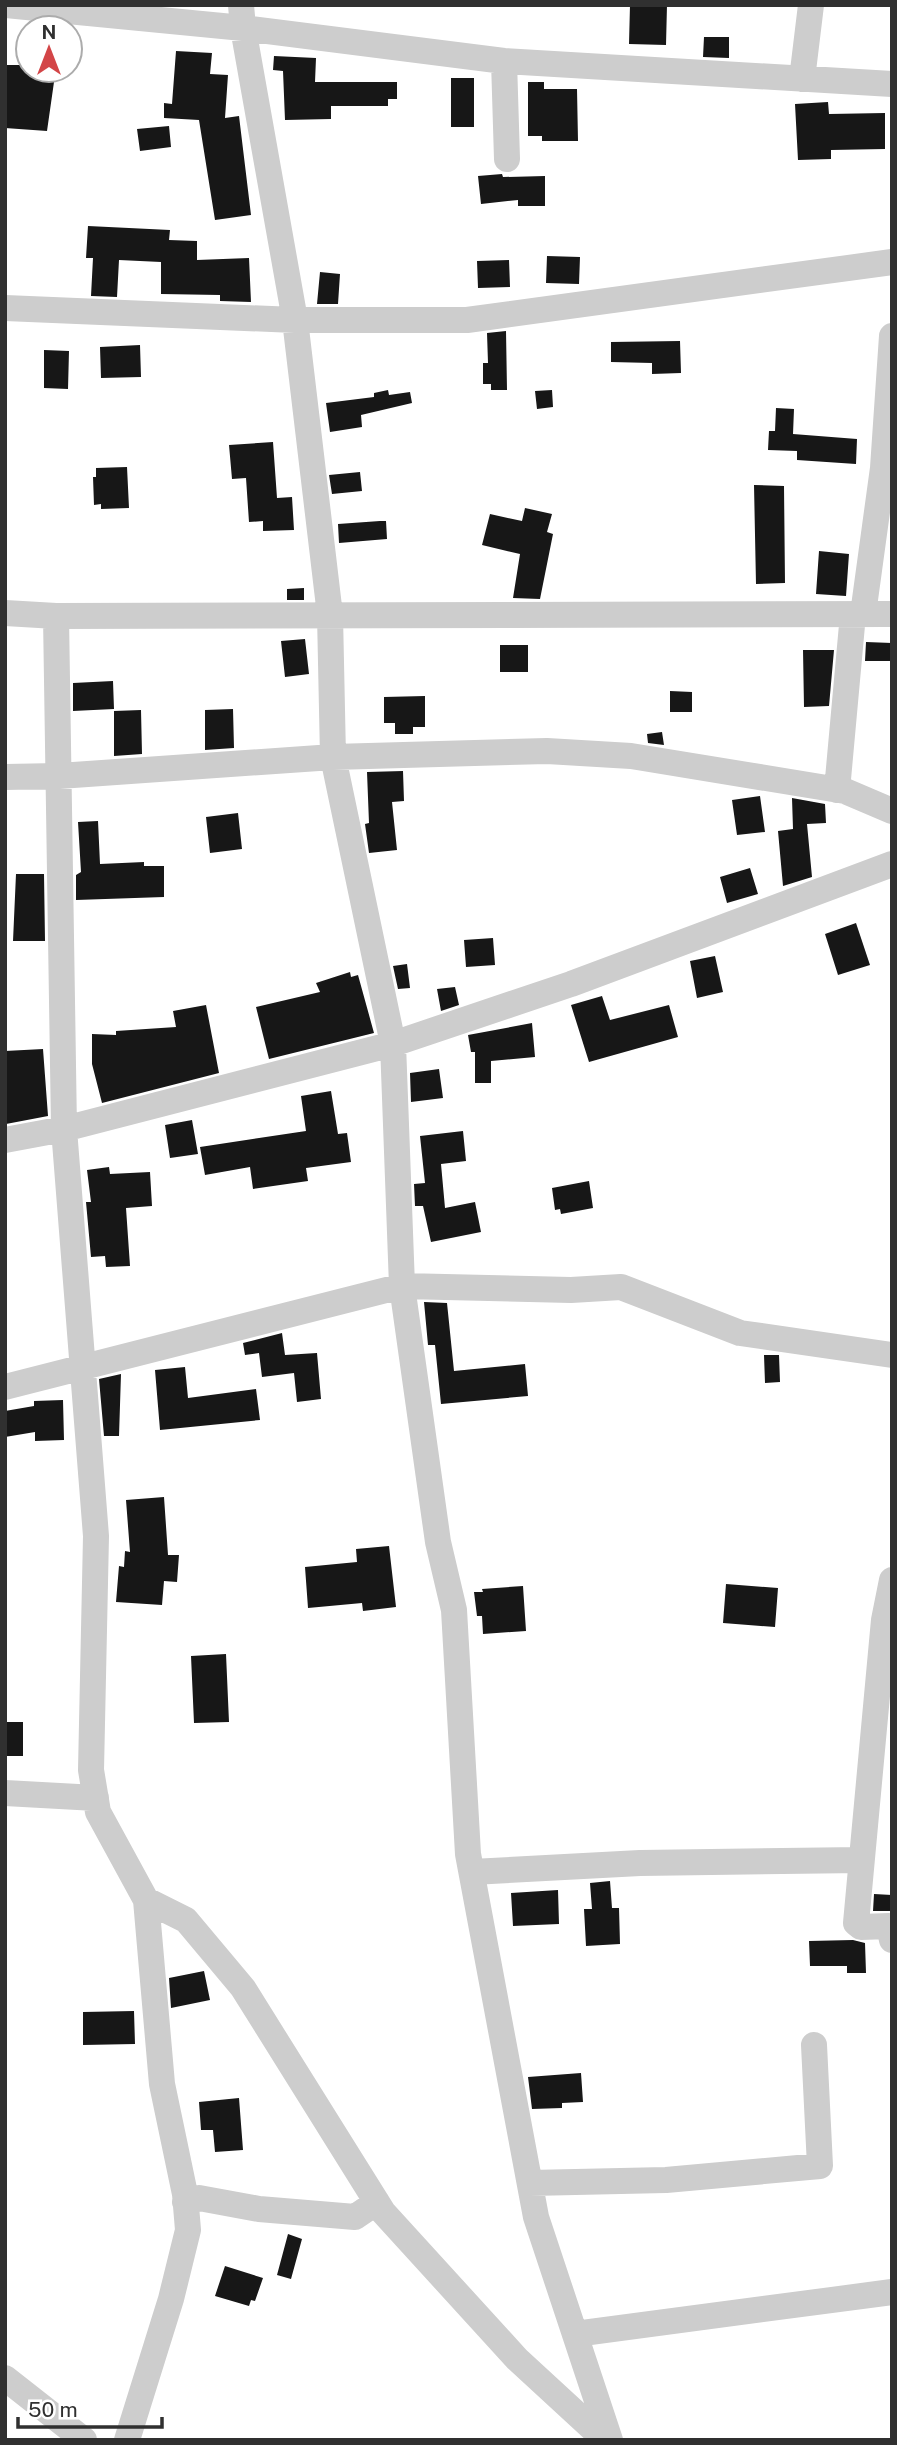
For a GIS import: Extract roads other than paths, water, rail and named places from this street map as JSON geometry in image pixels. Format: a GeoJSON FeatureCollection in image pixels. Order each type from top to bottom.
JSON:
{"type":"FeatureCollection","features":[{"type":"Feature","properties":{"kind":"street"},"geometry":{"type":"LineString","coordinates":[[6,5],[242,17],[504,61],[892,84]]}},
{"type":"Feature","properties":{"kind":"street"},"geometry":{"type":"LineString","coordinates":[[802,79],[811,5]]}},
{"type":"Feature","properties":{"kind":"street"},"geometry":{"type":"LineString","coordinates":[[242,17],[295,320],[330,615],[333,757],[393,1044],[402,1286],[438,1542],[454,1610],[468,1854],[536,2217],[608,2440]]}},
{"type":"Feature","properties":{"kind":"street"},"geometry":{"type":"LineString","coordinates":[[504,61],[507,159]]}},
{"type":"Feature","properties":{"kind":"street"},"geometry":{"type":"LineString","coordinates":[[5,308],[295,320],[467,320],[892,262]]}},
{"type":"Feature","properties":{"kind":"street"},"geometry":{"type":"LineString","coordinates":[[837,789],[858,614],[883,468],[892,336]]}},
{"type":"Feature","properties":{"kind":"street"},"geometry":{"type":"LineString","coordinates":[[5,613],[56,617],[892,614]]}},
{"type":"Feature","properties":{"kind":"street"},"geometry":{"type":"LineString","coordinates":[[56,617],[64,1129],[96,1536],[91,1770],[98,1812],[146,1900],[162,2084],[188,2230],[171,2299],[127,2440]]}},
{"type":"Feature","properties":{"kind":"street"},"geometry":{"type":"LineString","coordinates":[[5,777],[60,776],[333,757],[547,751],[631,756],[837,789],[892,811]]}},
{"type":"Feature","properties":{"kind":"street"},"geometry":{"type":"LineString","coordinates":[[5,1140],[64,1129],[393,1044],[571,985],[892,864]]}},
{"type":"Feature","properties":{"kind":"street"},"geometry":{"type":"LineString","coordinates":[[5,1387],[402,1286],[571,1290],[621,1287],[740,1333],[892,1355]]}},
{"type":"Feature","properties":{"kind":"street"},"geometry":{"type":"LineString","coordinates":[[892,1580],[884,1619],[881,1748],[860,1860],[856,1923],[861,1927],[889,1926],[892,1940]]}},
{"type":"Feature","properties":{"kind":"street"},"geometry":{"type":"LineString","coordinates":[[5,1793],[96,1798]]}},
{"type":"Feature","properties":{"kind":"street"},"geometry":{"type":"LineString","coordinates":[[471,1872],[640,1863],[860,1860]]}},
{"type":"Feature","properties":{"kind":"street"},"geometry":{"type":"LineString","coordinates":[[146,1900],[186,1920],[243,1987],[377,2202],[517,2359],[608,2440]]}},
{"type":"Feature","properties":{"kind":"street"},"geometry":{"type":"LineString","coordinates":[[530,2183],[666,2180],[820,2166],[814,2045]]}},
{"type":"Feature","properties":{"kind":"street"},"geometry":{"type":"LineString","coordinates":[[185,2202],[199,2198],[259,2209],[355,2217],[377,2202]]}},
{"type":"Feature","properties":{"kind":"street"},"geometry":{"type":"LineString","coordinates":[[575,2334],[892,2292]]}},
{"type":"Feature","properties":{"kind":"street"},"geometry":{"type":"LineString","coordinates":[[5,2378],[84,2440]]}}]}
